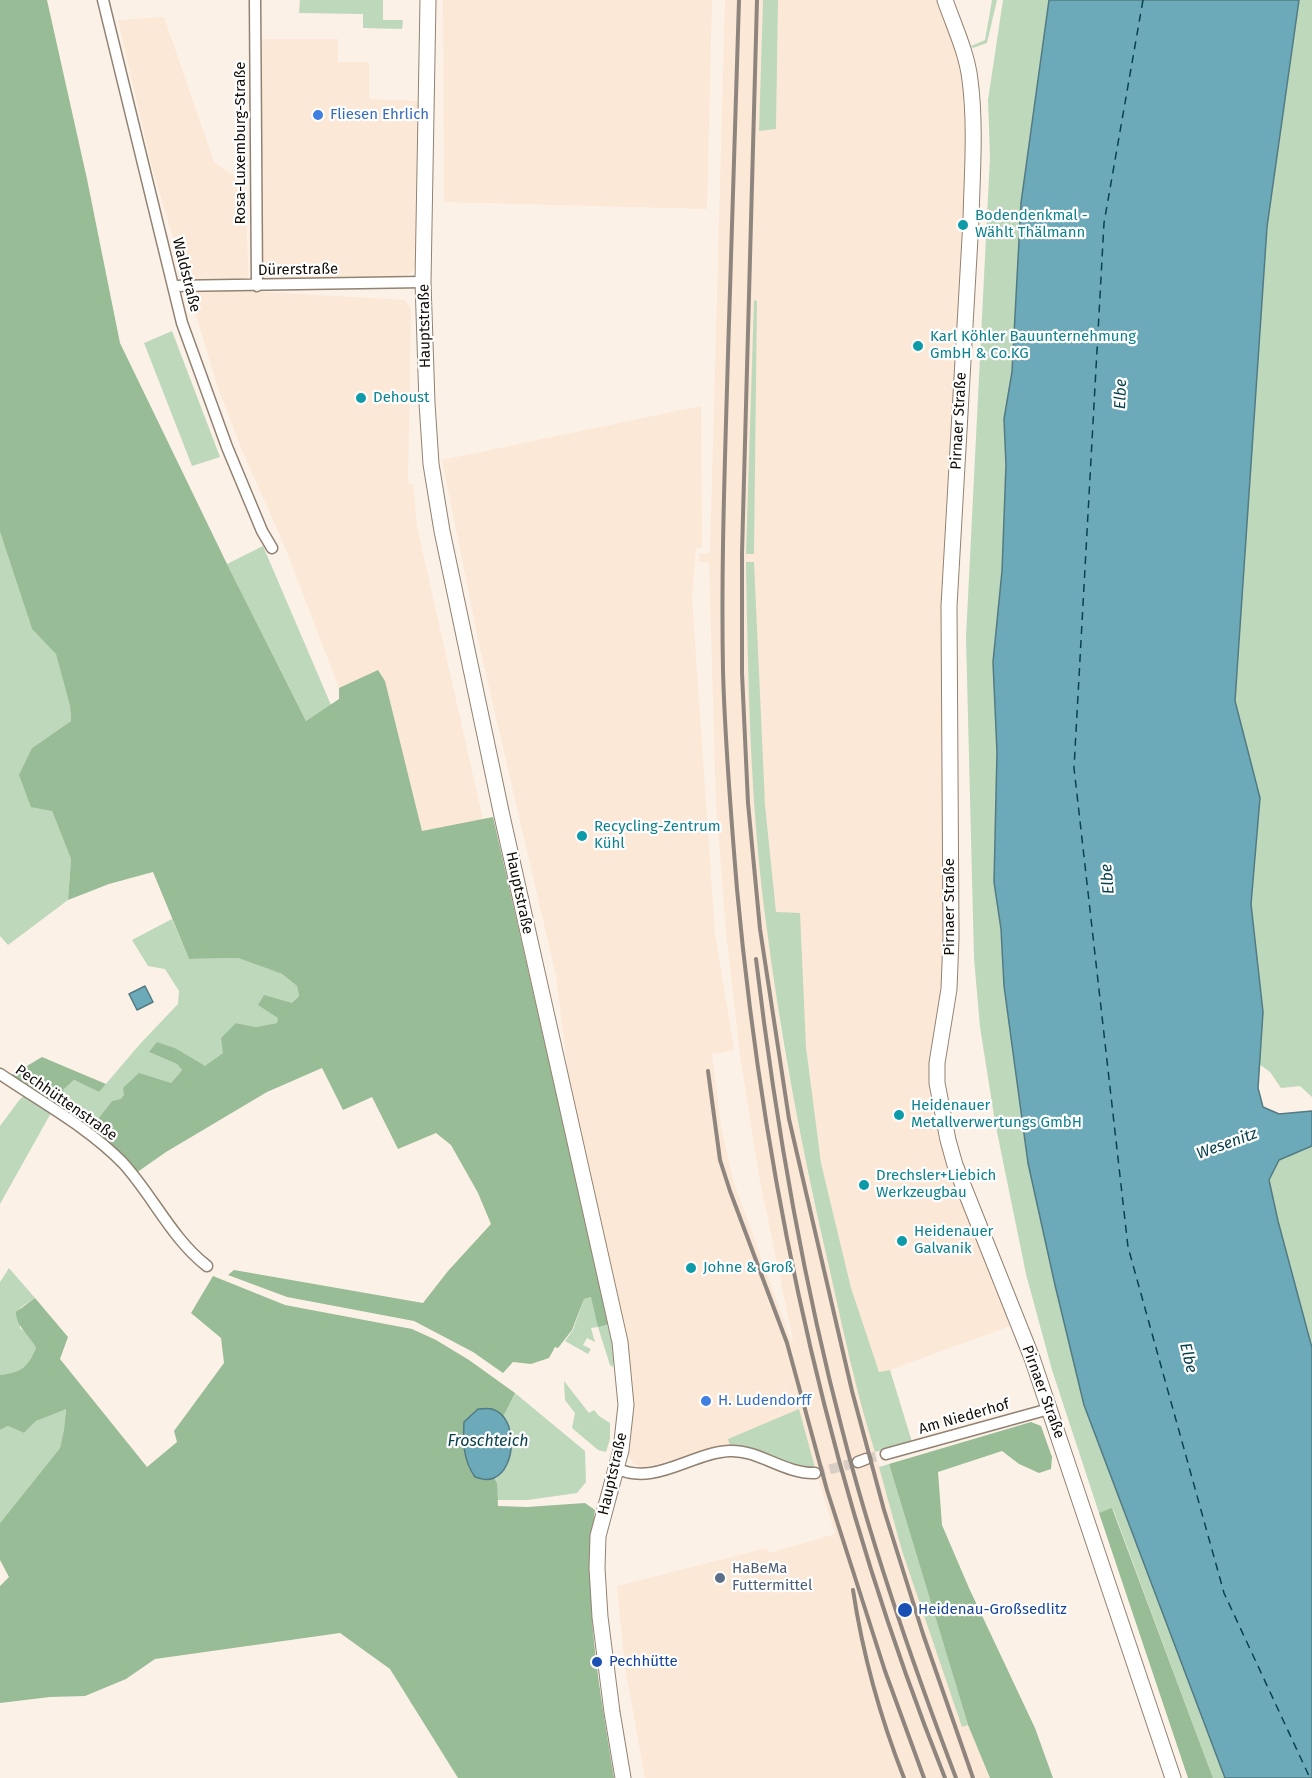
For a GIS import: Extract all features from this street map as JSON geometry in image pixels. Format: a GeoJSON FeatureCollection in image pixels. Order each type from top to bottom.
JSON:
{"type":"FeatureCollection","features":[{"type":"Feature","properties":{"kind":"street","name":"Waldstraße"},"geometry":{"type":"LineString","coordinates":[[103,0],[182,323],[227,447],[262,531],[272,548]]}},
{"type":"Feature","properties":{"kind":"street","name":"Rosa-Luxemburg-Straße"},"geometry":{"type":"LineString","coordinates":[[255,0],[257,286]]}},
{"type":"Feature","properties":{"kind":"street","name":"Hauptstraße"},"geometry":{"type":"LineString","coordinates":[[428,0],[423,282],[431,464],[442,531],[624,1368],[626,1405],[621,1450],[598,1536],[597,1568],[603,1639],[623,1778]]}},
{"type":"Feature","properties":{"kind":"street","name":"Pirnaer Straße"},"geometry":{"type":"LineString","coordinates":[[945,0],[964,52],[970,79],[973,160],[949,606],[951,915],[949,989],[937,1063],[937,1083],[955,1165],[1032,1358],[1173,1778]]}},
{"type":"Feature","properties":{"kind":"street","name":"Dürerstraße"},"geometry":{"type":"LineString","coordinates":[[172,286],[423,282]]}},
{"type":"Feature","properties":{"kind":"street","name":"Pechhüttenstraße"},"geometry":{"type":"LineString","coordinates":[[0,1074],[109,1150],[137,1181],[184,1245],[207,1266]]}},
{"type":"Feature","properties":{"kind":"street","name":"Am Niederhof"},"geometry":{"type":"LineString","coordinates":[[886,1454],[1050,1409]]}},
{"type":"Feature","properties":{"kind":"street"},"geometry":{"type":"LineString","coordinates":[[616,1468],[626,1473],[643,1475],[729,1450],[748,1453],[786,1469],[815,1473]]}},
{"type":"Feature","properties":{"kind":"shaded area"},"geometry":{"type":"Polygon","coordinates":[[[443,0],[712,0],[707,209],[444,202],[443,0]]]}},
{"type":"Feature","properties":{"kind":"shaded area"},"geometry":{"type":"Polygon","coordinates":[[[725,0],[763,0],[759,131],[776,129],[778,0],[937,0],[958,54],[963,82],[966,160],[942,615],[943,967],[930,1086],[947,1166],[1010,1326],[890,1370],[879,1372],[851,1288],[821,1163],[806,1047],[799,913],[776,913],[746,562],[748,671],[755,803],[765,913],[783,1046],[811,1189],[845,1338],[902,1551],[963,1727],[968,1725],[990,1778],[645,1778],[625,1667],[617,1586],[767,1548],[769,1553],[835,1534],[815,1468],[738,1446],[717,1448],[642,1468],[633,1463],[627,1453],[632,1396],[625,1337],[571,1098],[556,976],[479,644],[442,460],[701,406],[702,547],[696,548],[692,598],[715,934],[734,1050],[712,1054],[721,1126],[733,1180],[791,1340],[793,1340],[759,1176],[740,1055],[726,931],[716,804],[709,562],[699,562],[699,554],[710,553],[725,0]],[[754,300],[747,554],[754,554],[757,301],[754,300]]]}},
{"type":"Feature","properties":{"kind":"shaded area"},"geometry":{"type":"Polygon","coordinates":[[[164,17],[214,162],[245,183],[249,291],[405,300],[411,308],[408,484],[413,485],[417,526],[483,820],[422,832],[385,681],[378,670],[339,688],[284,545],[241,448],[217,385],[153,171],[118,20],[164,17]]]}},
{"type":"Feature","properties":{"kind":"shaded area"},"geometry":{"type":"Polygon","coordinates":[[[260,39],[338,39],[338,62],[369,62],[369,99],[419,101],[419,262],[412,272],[403,277],[388,279],[262,279],[260,39]]]}},
{"type":"Feature","properties":{"kind":"green space"},"geometry":{"type":"Polygon","coordinates":[[[0,0],[47,0],[87,179],[120,343],[306,721],[339,699],[339,688],[378,670],[385,681],[422,831],[493,817],[609,1324],[598,1327],[591,1297],[584,1299],[572,1330],[558,1348],[555,1347],[549,1358],[531,1364],[513,1362],[503,1373],[473,1352],[414,1321],[287,1297],[228,1275],[234,1270],[423,1303],[448,1271],[491,1224],[478,1193],[451,1145],[436,1133],[398,1149],[372,1097],[343,1110],[322,1068],[267,1092],[166,1152],[136,1173],[90,1129],[112,1101],[121,1099],[124,1095],[123,1088],[139,1073],[171,1083],[182,1070],[177,1064],[149,1052],[157,1042],[177,1049],[205,1066],[223,1053],[221,1038],[236,1023],[256,1027],[277,1023],[278,1018],[258,1005],[264,995],[292,1003],[299,996],[297,986],[282,974],[238,958],[189,959],[153,872],[109,884],[68,900],[71,859],[52,811],[31,807],[19,775],[32,748],[71,721],[70,706],[56,654],[32,629],[0,532],[0,0]]]}},
{"type":"Feature","properties":{"kind":"green space"},"geometry":{"type":"Polygon","coordinates":[[[300,0],[383,0],[383,20],[403,20],[402,29],[363,28],[363,14],[299,13],[300,0]]]}},
{"type":"Feature","properties":{"kind":"green space"},"geometry":{"type":"Polygon","coordinates":[[[763,0],[778,0],[776,129],[759,131],[763,0]]]}},
{"type":"Feature","properties":{"kind":"green space"},"geometry":{"type":"Polygon","coordinates":[[[992,0],[997,0],[987,43],[973,48],[971,46],[985,40],[992,0]]]}},
{"type":"Feature","properties":{"kind":"green space"},"geometry":{"type":"Polygon","coordinates":[[[1003,0],[1049,0],[1021,203],[1012,372],[1004,419],[1006,465],[1002,571],[993,662],[997,752],[994,882],[1001,929],[1004,986],[1055,1285],[1084,1405],[1225,1778],[1213,1778],[1113,1509],[1099,1513],[1052,1370],[1026,1274],[995,1122],[980,1027],[974,958],[966,637],[990,157],[988,100],[1003,0]]]}},
{"type":"Feature","properties":{"kind":"green space"},"geometry":{"type":"Polygon","coordinates":[[[1299,0],[1312,0],[1312,1097],[1300,1086],[1281,1088],[1270,1072],[1259,1064],[1263,1012],[1251,904],[1260,798],[1235,701],[1267,227],[1299,0]]]}},
{"type":"Feature","properties":{"kind":"green space"},"geometry":{"type":"Polygon","coordinates":[[[754,300],[757,301],[754,554],[746,554],[754,300]]]}},
{"type":"Feature","properties":{"kind":"green space"},"geometry":{"type":"Polygon","coordinates":[[[172,331],[220,457],[192,466],[144,343],[172,331]]]}},
{"type":"Feature","properties":{"kind":"green space"},"geometry":{"type":"Polygon","coordinates":[[[0,532],[32,629],[56,653],[70,706],[71,721],[32,748],[52,811],[71,859],[68,900],[8,945],[0,936],[0,532]]]}},
{"type":"Feature","properties":{"kind":"green space"},"geometry":{"type":"Polygon","coordinates":[[[263,546],[331,705],[306,721],[227,564],[263,546]]]}},
{"type":"Feature","properties":{"kind":"green space"},"geometry":{"type":"Polygon","coordinates":[[[746,562],[754,562],[765,805],[776,912],[800,913],[806,1047],[821,1163],[851,1288],[879,1372],[890,1370],[912,1442],[875,1452],[850,1360],[810,1180],[792,1092],[771,960],[760,871],[753,783],[746,562]]]}},
{"type":"Feature","properties":{"kind":"green space"},"geometry":{"type":"Polygon","coordinates":[[[172,919],[189,959],[238,958],[282,974],[297,986],[299,996],[277,1023],[256,1027],[236,1023],[223,1053],[205,1067],[177,1049],[149,1052],[177,1064],[182,1070],[171,1083],[124,1095],[121,1100],[112,1101],[90,1129],[64,1112],[63,1090],[74,1080],[99,1092],[178,1004],[179,991],[165,969],[148,966],[132,940],[172,919]]]}},
{"type":"Feature","properties":{"kind":"green space"},"geometry":{"type":"Polygon","coordinates":[[[42,1057],[106,1084],[99,1092],[74,1080],[63,1090],[69,1099],[64,1112],[10,1076],[42,1057]]]}},
{"type":"Feature","properties":{"kind":"green space"},"geometry":{"type":"Polygon","coordinates":[[[25,1095],[51,1113],[0,1204],[0,1126],[25,1095]]]}},
{"type":"Feature","properties":{"kind":"green space"},"geometry":{"type":"Polygon","coordinates":[[[1312,1146],[1312,1348],[1269,1180],[1279,1160],[1312,1146]]]}},
{"type":"Feature","properties":{"kind":"green space"},"geometry":{"type":"Polygon","coordinates":[[[9,1268],[35,1298],[20,1308],[20,1328],[31,1337],[36,1348],[23,1368],[0,1375],[0,1282],[9,1268]]]}},
{"type":"Feature","properties":{"kind":"green space"},"geometry":{"type":"Polygon","coordinates":[[[213,1276],[285,1305],[412,1329],[436,1340],[469,1360],[515,1393],[503,1417],[493,1409],[485,1480],[494,1478],[497,1483],[498,1506],[527,1507],[585,1503],[595,1510],[591,1577],[594,1644],[614,1778],[458,1778],[390,1669],[340,1633],[155,1659],[126,1679],[85,1696],[50,1697],[0,1703],[0,1586],[9,1577],[0,1560],[0,1523],[60,1448],[66,1409],[36,1421],[24,1433],[8,1426],[0,1430],[0,1375],[23,1368],[36,1348],[18,1322],[16,1312],[35,1298],[68,1337],[60,1359],[147,1467],[177,1442],[174,1431],[224,1363],[221,1338],[191,1313],[213,1276]]]}},
{"type":"Feature","properties":{"kind":"green space"},"geometry":{"type":"Polygon","coordinates":[[[591,1297],[610,1330],[614,1348],[613,1367],[610,1365],[598,1327],[591,1328],[595,1342],[587,1338],[583,1345],[591,1349],[588,1354],[565,1341],[573,1330],[584,1299],[591,1297]]]}},
{"type":"Feature","properties":{"kind":"green space"},"geometry":{"type":"Polygon","coordinates":[[[564,1381],[589,1413],[594,1410],[610,1423],[610,1439],[606,1452],[598,1450],[572,1428],[575,1413],[565,1400],[564,1381]]]}},
{"type":"Feature","properties":{"kind":"green space"},"geometry":{"type":"Polygon","coordinates":[[[515,1393],[585,1451],[586,1482],[577,1493],[528,1500],[497,1500],[497,1483],[494,1478],[504,1470],[511,1430],[503,1417],[515,1393]]]}},
{"type":"Feature","properties":{"kind":"green space"},"geometry":{"type":"Polygon","coordinates":[[[66,1408],[60,1448],[0,1523],[0,1430],[8,1426],[24,1433],[36,1421],[66,1408]]]}},
{"type":"Feature","properties":{"kind":"green space"},"geometry":{"type":"Polygon","coordinates":[[[799,1409],[815,1468],[795,1466],[738,1446],[730,1446],[728,1439],[799,1409]]]}},
{"type":"Feature","properties":{"kind":"green space"},"geometry":{"type":"Polygon","coordinates":[[[1031,1422],[1041,1426],[1052,1457],[1051,1469],[1039,1473],[1019,1464],[1002,1451],[938,1472],[942,1525],[1035,1728],[1053,1778],[990,1778],[968,1725],[889,1464],[1031,1422]]]}},
{"type":"Feature","properties":{"kind":"green space"},"geometry":{"type":"Polygon","coordinates":[[[889,1464],[968,1725],[962,1727],[902,1551],[879,1467],[889,1464]]]}},
{"type":"Feature","properties":{"kind":"green space"},"geometry":{"type":"Polygon","coordinates":[[[1112,1508],[1213,1778],[1188,1778],[1099,1513],[1112,1508]]]}},
{"type":"Feature","properties":{"kind":"water"},"geometry":{"type":"Polygon","coordinates":[[[1049,0],[1299,0],[1267,227],[1235,701],[1260,798],[1251,904],[1263,1012],[1258,1088],[1263,1107],[1279,1114],[1312,1111],[1312,1146],[1279,1160],[1269,1180],[1312,1348],[1312,1778],[1225,1778],[1084,1405],[1028,1163],[1004,986],[1001,929],[994,882],[997,752],[993,662],[1002,571],[1006,465],[1004,419],[1012,372],[1021,203],[1049,0]]]}},
{"type":"Feature","properties":{"kind":"water"},"geometry":{"type":"Polygon","coordinates":[[[145,986],[153,1002],[137,1010],[129,994],[145,986]]]}},
{"type":"Feature","properties":{"kind":"water","name":"Froschteich"},"geometry":{"type":"Polygon","coordinates":[[[478,1409],[492,1409],[501,1414],[510,1432],[510,1454],[507,1465],[501,1473],[489,1479],[475,1477],[468,1464],[465,1451],[464,1422],[478,1409]]]}},
{"type":"Feature","properties":{"kind":"ferry route"},"geometry":{"type":"LineString","coordinates":[[1143,0],[1104,223],[1074,768],[1128,1247],[1224,1593],[1310,1778]]}},
{"type":"Feature","properties":{"kind":"tunnel"},"geometry":{"type":"LineString","coordinates":[[866,1459],[886,1454]]}},
{"type":"Feature","properties":{"kind":"tunnel"},"geometry":{"type":"LineString","coordinates":[[815,1473],[858,1462]]}},
{"type":"Feature","properties":{"kind":"railway"},"geometry":{"type":"LineString","coordinates":[[739,0],[725,473],[723,631],[730,807],[749,1003],[765,1116],[785,1229],[809,1341],[837,1452],[869,1562],[905,1671],[945,1778]]}},
{"type":"Feature","properties":{"kind":"railway"},"geometry":{"type":"LineString","coordinates":[[757,0],[742,553],[742,673],[748,803],[760,929],[789,1119],[852,1391],[884,1510],[923,1634],[973,1778]]}},
{"type":"Feature","properties":{"kind":"railway"},"geometry":{"type":"LineString","coordinates":[[756,959],[791,1197],[828,1374],[881,1564],[924,1693],[956,1778]]}},
{"type":"Feature","properties":{"kind":"railway"},"geometry":{"type":"LineString","coordinates":[[708,1071],[720,1160],[787,1343],[827,1490],[885,1671],[924,1778]]}},
{"type":"Feature","properties":{"kind":"railway"},"geometry":{"type":"LineString","coordinates":[[853,1590],[873,1686],[904,1778]]}},
{"type":"Feature","properties":{"kind":"place","name":"Fliesen Ehrlich"},"geometry":{"type":"Point","coordinates":[318,115]}},
{"type":"Feature","properties":{"kind":"place","name":"Bodendenkmal - Wählt Thälmann"},"geometry":{"type":"Point","coordinates":[963,225]}},
{"type":"Feature","properties":{"kind":"place","name":"Karl Köhler Bauunternehmung GmbH & Co.KG"},"geometry":{"type":"Point","coordinates":[918,346]}},
{"type":"Feature","properties":{"kind":"place","name":"Dehoust"},"geometry":{"type":"Point","coordinates":[361,398]}},
{"type":"Feature","properties":{"kind":"place","name":"Recycling-Zentrum Kühl"},"geometry":{"type":"Point","coordinates":[582,836]}},
{"type":"Feature","properties":{"kind":"place","name":"Heidenauer Metallverwertungs GmbH"},"geometry":{"type":"Point","coordinates":[899,1115]}},
{"type":"Feature","properties":{"kind":"place","name":"Drechsler+Liebich Werkzeugbau"},"geometry":{"type":"Point","coordinates":[864,1185]}},
{"type":"Feature","properties":{"kind":"place","name":"Heidenauer Galvanik"},"geometry":{"type":"Point","coordinates":[902,1241]}},
{"type":"Feature","properties":{"kind":"place","name":"Johne & Groß"},"geometry":{"type":"Point","coordinates":[691,1268]}},
{"type":"Feature","properties":{"kind":"place","name":"H. Ludendorff"},"geometry":{"type":"Point","coordinates":[706,1401]}},
{"type":"Feature","properties":{"kind":"place","name":"HaBeMa Futtermittel"},"geometry":{"type":"Point","coordinates":[720,1578]}},
{"type":"Feature","properties":{"kind":"place","name":"Heidenau-Großsedlitz"},"geometry":{"type":"Point","coordinates":[905,1610]}},
{"type":"Feature","properties":{"kind":"place","name":"Pechhütte"},"geometry":{"type":"Point","coordinates":[597,1662]}},
{"type":"Feature","properties":{"kind":"water label","name":"Elbe"},"geometry":{"type":"Point","coordinates":[1121,394]}},
{"type":"Feature","properties":{"kind":"water label","name":"Elbe"},"geometry":{"type":"Point","coordinates":[1108,879]}},
{"type":"Feature","properties":{"kind":"water label","name":"Wesenitz"},"geometry":{"type":"Point","coordinates":[1227,1144]}},
{"type":"Feature","properties":{"kind":"water label","name":"Elbe"},"geometry":{"type":"Point","coordinates":[1188,1358]}}]}
